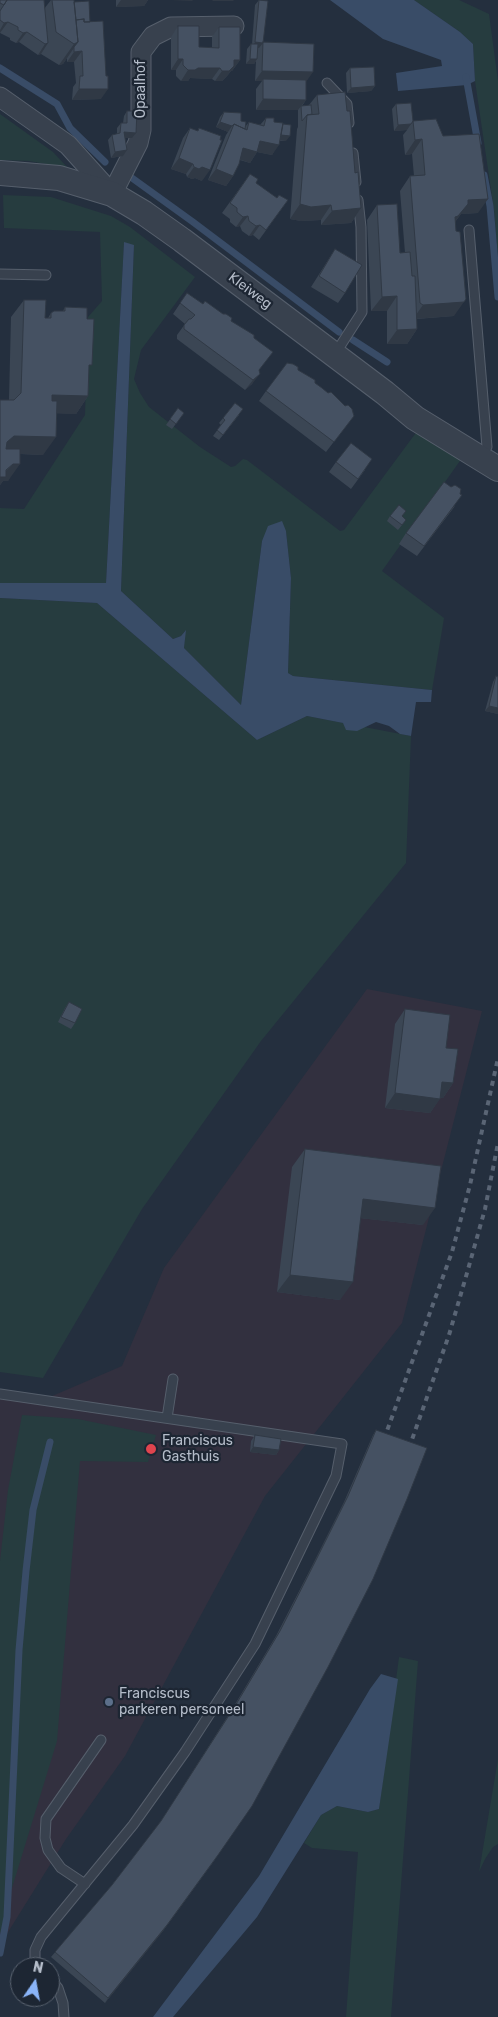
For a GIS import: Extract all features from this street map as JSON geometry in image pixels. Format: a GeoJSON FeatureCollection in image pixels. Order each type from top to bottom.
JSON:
{"type":"FeatureCollection","features":[{"type":"Feature","properties":{"kind":"street","name":"Opaalhof"},"geometry":{"type":"LineString","coordinates":[[112,194],[138,143],[141,130],[141,52],[153,36],[171,27],[234,26]]}},
{"type":"Feature","properties":{"kind":"street","name":"Kleiweg"},"geometry":{"type":"LineString","coordinates":[[0,97],[68,145],[112,194]]}},
{"type":"Feature","properties":{"kind":"street","name":"Kleiweg"},"geometry":{"type":"LineString","coordinates":[[0,173],[58,178],[112,194],[144,212],[385,392],[415,418],[498,469]]}},
{"type":"Feature","properties":{"kind":"street","name":"Kleiweg"},"geometry":{"type":"LineString","coordinates":[[385,392],[492,450]]}},
{"type":"Feature","properties":{"kind":"lane"},"geometry":{"type":"LineString","coordinates":[[326,83],[347,104],[361,228],[362,312],[334,354]]}},
{"type":"Feature","properties":{"kind":"lane"},"geometry":{"type":"LineString","coordinates":[[469,230],[492,450]]}},
{"type":"Feature","properties":{"kind":"lane"},"geometry":{"type":"LineString","coordinates":[[0,274],[46,275]]}},
{"type":"Feature","properties":{"kind":"lane"},"geometry":{"type":"LineString","coordinates":[[166,1418],[173,1379]]}},
{"type":"Feature","properties":{"kind":"lane"},"geometry":{"type":"LineString","coordinates":[[0,1394],[342,1444],[336,1476],[256,1644],[179,1760],[132,1824],[41,1937],[35,1950],[35,1957]]}},
{"type":"Feature","properties":{"kind":"lane"},"geometry":{"type":"LineString","coordinates":[[84,1884],[61,1868],[48,1850],[45,1838],[46,1819],[101,1740]]}},
{"type":"Feature","properties":{"kind":"lane"},"geometry":{"type":"LineString","coordinates":[[60,1994],[64,2017]]}},
{"type":"Feature","properties":{"kind":"shaded area","name":"Franciscus Gasthuis"},"geometry":{"type":"Polygon","coordinates":[[[367,989],[482,1011],[402,1323],[265,1496],[125,1756],[66,1839],[0,1945],[0,1399],[36,1403],[122,1366],[164,1268],[367,989]]]}},
{"type":"Feature","properties":{"kind":"green space"},"geometry":{"type":"Polygon","coordinates":[[[414,0],[459,0],[489,14],[498,81],[498,259],[494,210],[475,81],[473,44],[460,32],[414,0]]]}},
{"type":"Feature","properties":{"kind":"green space"},"geometry":{"type":"Polygon","coordinates":[[[0,114],[53,152],[68,168],[29,161],[0,160],[0,114]]]}},
{"type":"Feature","properties":{"kind":"green space"},"geometry":{"type":"Polygon","coordinates":[[[3,195],[51,197],[111,216],[130,227],[195,277],[141,350],[134,379],[140,393],[149,407],[200,447],[231,467],[243,459],[247,460],[340,531],[344,530],[418,430],[462,458],[382,571],[444,618],[432,690],[293,676],[288,673],[291,578],[286,531],[262,541],[241,705],[184,648],[185,631],[181,636],[173,639],[121,591],[134,246],[124,243],[106,583],[0,583],[0,508],[24,509],[85,415],[88,317],[102,301],[100,232],[4,228],[3,195]]]}},
{"type":"Feature","properties":{"kind":"green space"},"geometry":{"type":"Polygon","coordinates":[[[0,598],[97,603],[257,740],[307,716],[411,736],[406,863],[261,1041],[142,1209],[43,1378],[0,1372],[0,598]]]}},
{"type":"Feature","properties":{"kind":"green space"},"geometry":{"type":"Polygon","coordinates":[[[22,1415],[78,1419],[156,1435],[148,1462],[80,1461],[57,1741],[8,1901],[0,1935],[0,1561],[8,1490],[22,1415]]]}},
{"type":"Feature","properties":{"kind":"green space"},"geometry":{"type":"Polygon","coordinates":[[[399,1657],[418,1661],[391,2017],[346,2017],[358,1852],[312,1848],[304,1843],[321,1815],[337,1806],[368,1812],[379,1809],[399,1657]]]}},
{"type":"Feature","properties":{"kind":"green space"},"geometry":{"type":"Polygon","coordinates":[[[498,1759],[498,1844],[493,1847],[479,1872],[498,1759]]]}},
{"type":"Feature","properties":{"kind":"water"},"geometry":{"type":"Polygon","coordinates":[[[330,0],[414,0],[460,32],[473,44],[475,81],[467,85],[398,91],[396,73],[442,66],[441,60],[383,39],[330,0]]]}},
{"type":"Feature","properties":{"kind":"water"},"geometry":{"type":"Polygon","coordinates":[[[124,242],[134,245],[121,591],[173,639],[181,636],[186,630],[184,648],[241,705],[262,541],[268,526],[282,521],[286,531],[291,578],[288,673],[293,676],[432,690],[431,702],[416,702],[411,736],[400,734],[389,726],[376,722],[357,731],[346,730],[343,723],[307,716],[257,740],[97,603],[0,598],[0,583],[106,583],[124,242]]]}},
{"type":"Feature","properties":{"kind":"water"},"geometry":{"type":"Polygon","coordinates":[[[381,1674],[398,1679],[379,1809],[368,1812],[337,1806],[321,1815],[257,1917],[173,2017],[153,2017],[259,1876],[370,1689],[381,1674]]]}},
{"type":"Feature","properties":{"kind":"building"},"geometry":{"type":"Polygon","coordinates":[[[0,0],[7,0],[4,5],[0,3],[0,0]]]}},
{"type":"Feature","properties":{"kind":"building"},"geometry":{"type":"Polygon","coordinates":[[[7,0],[44,0],[48,43],[45,44],[27,32],[23,33],[18,30],[18,27],[0,20],[0,11],[7,0]]]}},
{"type":"Feature","properties":{"kind":"building"},"geometry":{"type":"Polygon","coordinates":[[[52,0],[74,0],[78,42],[74,44],[56,32],[52,0]]]}},
{"type":"Feature","properties":{"kind":"building"},"geometry":{"type":"Polygon","coordinates":[[[259,0],[268,1],[263,43],[255,42],[259,0]]]}},
{"type":"Feature","properties":{"kind":"building"},"geometry":{"type":"Polygon","coordinates":[[[89,1],[90,22],[84,22],[84,19],[76,20],[74,2],[89,1]]]}},
{"type":"Feature","properties":{"kind":"building"},"geometry":{"type":"Polygon","coordinates":[[[84,19],[84,22],[103,21],[108,89],[79,89],[80,76],[83,76],[82,51],[74,52],[74,47],[78,42],[76,20],[84,19]]]}},
{"type":"Feature","properties":{"kind":"building"},"geometry":{"type":"Polygon","coordinates":[[[178,26],[199,26],[199,47],[219,48],[219,27],[240,27],[240,60],[234,60],[234,66],[229,71],[222,71],[220,68],[188,70],[183,65],[183,59],[178,59],[178,26]]]}},
{"type":"Feature","properties":{"kind":"building"},"geometry":{"type":"Polygon","coordinates":[[[263,42],[314,44],[313,72],[262,71],[263,42]]]}},
{"type":"Feature","properties":{"kind":"building"},"geometry":{"type":"Polygon","coordinates":[[[251,44],[258,44],[257,59],[250,59],[251,44]]]}},
{"type":"Feature","properties":{"kind":"building"},"geometry":{"type":"Polygon","coordinates":[[[374,67],[375,86],[351,88],[350,68],[374,67]]]}},
{"type":"Feature","properties":{"kind":"building"},"geometry":{"type":"Polygon","coordinates":[[[263,79],[306,80],[306,100],[263,99],[263,79]]]}},
{"type":"Feature","properties":{"kind":"building"},"geometry":{"type":"Polygon","coordinates":[[[345,92],[347,111],[350,111],[355,173],[358,172],[361,208],[332,211],[331,205],[311,207],[300,204],[307,115],[319,114],[317,95],[345,92]]]}},
{"type":"Feature","properties":{"kind":"building"},"geometry":{"type":"Polygon","coordinates":[[[411,103],[413,121],[411,124],[398,125],[396,104],[411,103]]]}},
{"type":"Feature","properties":{"kind":"building"},"geometry":{"type":"Polygon","coordinates":[[[311,105],[312,114],[307,115],[302,121],[301,106],[311,105]]]}},
{"type":"Feature","properties":{"kind":"building"},"geometry":{"type":"Polygon","coordinates":[[[127,111],[137,111],[136,133],[124,132],[127,150],[115,152],[112,135],[120,133],[121,123],[127,123],[127,111]]]}},
{"type":"Feature","properties":{"kind":"building"},"geometry":{"type":"Polygon","coordinates":[[[224,112],[241,113],[241,121],[246,122],[245,129],[234,124],[232,126],[220,122],[224,112]]]}},
{"type":"Feature","properties":{"kind":"building"},"geometry":{"type":"Polygon","coordinates":[[[266,118],[274,118],[274,122],[283,123],[279,145],[260,141],[257,152],[243,148],[239,164],[233,176],[216,169],[234,124],[247,130],[249,122],[264,126],[266,118]]]}},
{"type":"Feature","properties":{"kind":"building"},"geometry":{"type":"Polygon","coordinates":[[[436,119],[443,136],[479,134],[488,199],[468,200],[468,204],[455,217],[456,231],[460,232],[466,299],[464,302],[423,305],[420,303],[410,176],[425,175],[422,139],[415,140],[413,121],[436,119]]]}},
{"type":"Feature","properties":{"kind":"building"},"geometry":{"type":"Polygon","coordinates":[[[283,124],[291,125],[290,136],[281,135],[283,124]]]}},
{"type":"Feature","properties":{"kind":"building"},"geometry":{"type":"Polygon","coordinates":[[[190,128],[198,131],[199,128],[221,136],[220,140],[222,140],[210,170],[202,167],[199,169],[179,158],[190,128]]]}},
{"type":"Feature","properties":{"kind":"building"},"geometry":{"type":"Polygon","coordinates":[[[250,174],[258,179],[256,183],[277,198],[279,195],[288,200],[266,230],[260,225],[256,226],[249,221],[248,216],[243,217],[237,212],[237,208],[230,203],[250,174]]]}},
{"type":"Feature","properties":{"kind":"building"},"geometry":{"type":"Polygon","coordinates":[[[397,204],[400,253],[410,252],[412,276],[415,276],[417,329],[397,330],[397,296],[382,297],[377,205],[397,204]]]}},
{"type":"Feature","properties":{"kind":"building"},"geometry":{"type":"Polygon","coordinates":[[[335,249],[362,265],[345,293],[319,276],[335,249]]]}},
{"type":"Feature","properties":{"kind":"building"},"geometry":{"type":"Polygon","coordinates":[[[187,293],[203,304],[205,301],[232,318],[231,321],[254,335],[254,338],[273,352],[259,370],[260,374],[253,380],[184,329],[184,325],[195,315],[180,303],[187,293]]]}},
{"type":"Feature","properties":{"kind":"building"},"geometry":{"type":"Polygon","coordinates":[[[24,300],[46,300],[45,318],[51,318],[51,313],[54,311],[65,311],[65,307],[87,308],[87,319],[94,319],[92,365],[89,365],[88,396],[52,395],[52,401],[57,401],[56,437],[14,436],[7,442],[6,449],[20,449],[20,464],[13,464],[6,470],[6,477],[0,477],[0,400],[14,400],[21,393],[24,300]]]}},
{"type":"Feature","properties":{"kind":"building"},"geometry":{"type":"Polygon","coordinates":[[[287,363],[298,367],[298,370],[315,380],[315,383],[328,393],[331,392],[345,406],[348,405],[352,409],[354,416],[334,442],[266,391],[287,363]]]}},
{"type":"Feature","properties":{"kind":"building"},"geometry":{"type":"Polygon","coordinates":[[[235,403],[243,409],[223,435],[217,430],[225,420],[223,418],[235,403]]]}},
{"type":"Feature","properties":{"kind":"building"},"geometry":{"type":"Polygon","coordinates":[[[178,408],[184,413],[176,424],[170,419],[178,408]]]}},
{"type":"Feature","properties":{"kind":"building"},"geometry":{"type":"Polygon","coordinates":[[[351,443],[372,459],[358,479],[336,462],[351,443]]]}},
{"type":"Feature","properties":{"kind":"building"},"geometry":{"type":"Polygon","coordinates":[[[444,482],[451,487],[455,485],[461,489],[460,494],[462,495],[424,546],[406,533],[444,482]]]}},
{"type":"Feature","properties":{"kind":"building"},"geometry":{"type":"Polygon","coordinates":[[[399,505],[406,511],[402,516],[406,520],[402,525],[390,516],[399,505]]]}},
{"type":"Feature","properties":{"kind":"building"},"geometry":{"type":"Polygon","coordinates":[[[496,676],[498,677],[498,708],[489,706],[496,676]]]}},
{"type":"Feature","properties":{"kind":"building"},"geometry":{"type":"Polygon","coordinates":[[[69,1002],[82,1009],[75,1023],[61,1017],[69,1002]]]}},
{"type":"Feature","properties":{"kind":"building"},"geometry":{"type":"Polygon","coordinates":[[[405,1009],[450,1015],[446,1048],[458,1049],[453,1083],[442,1082],[440,1099],[395,1093],[405,1009]]]}},
{"type":"Feature","properties":{"kind":"building"},"geometry":{"type":"Polygon","coordinates":[[[305,1149],[441,1166],[435,1208],[363,1199],[353,1282],[290,1275],[305,1149]]]}},
{"type":"Feature","properties":{"kind":"building"},"geometry":{"type":"Polygon","coordinates":[[[376,1430],[427,1448],[373,1579],[328,1667],[252,1806],[167,1925],[108,1998],[55,1952],[112,1885],[161,1821],[235,1706],[280,1631],[348,1496],[376,1430]]]}},
{"type":"Feature","properties":{"kind":"building"},"geometry":{"type":"Polygon","coordinates":[[[255,1435],[281,1439],[279,1450],[253,1447],[255,1435]]]}},
{"type":"Feature","properties":{"kind":"waterway"},"geometry":{"type":"LineString","coordinates":[[0,68],[57,104],[70,128],[105,162]]}},
{"type":"Feature","properties":{"kind":"waterway"},"geometry":{"type":"LineString","coordinates":[[466,77],[478,143]]}},
{"type":"Feature","properties":{"kind":"waterway"},"geometry":{"type":"LineString","coordinates":[[484,175],[490,206],[498,297]]}},
{"type":"Feature","properties":{"kind":"waterway"},"geometry":{"type":"LineString","coordinates":[[132,178],[339,332]]}},
{"type":"Feature","properties":{"kind":"waterway"},"geometry":{"type":"LineString","coordinates":[[353,340],[387,362]]}},
{"type":"Feature","properties":{"kind":"waterway"},"geometry":{"type":"LineString","coordinates":[[0,1953],[7,1917],[19,1650],[26,1571],[33,1510],[50,1442]]}},
{"type":"Feature","properties":{"kind":"railway"},"geometry":{"type":"LineString","coordinates":[[384,1439],[452,1252],[470,1185],[498,1058]]}},
{"type":"Feature","properties":{"kind":"railway"},"geometry":{"type":"LineString","coordinates":[[409,1448],[449,1335],[485,1209],[498,1143]]}},
{"type":"Feature","properties":{"kind":"place","name":"Franciscus Gasthuis"},"geometry":{"type":"Point","coordinates":[151,1449]}},
{"type":"Feature","properties":{"kind":"place","name":"Franciscus parkeren personeel"},"geometry":{"type":"Point","coordinates":[109,1702]}}]}
